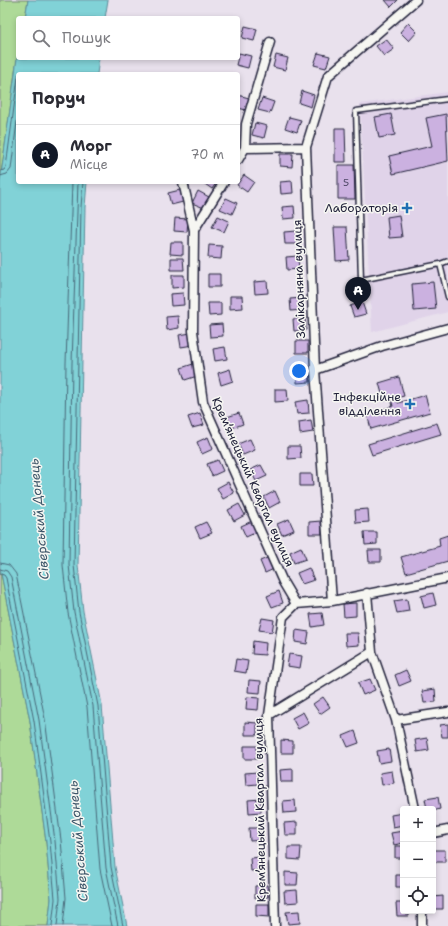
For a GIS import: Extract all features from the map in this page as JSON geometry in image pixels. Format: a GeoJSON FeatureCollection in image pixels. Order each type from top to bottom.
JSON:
{"type":"FeatureCollection","features":[{"type":"Feature","properties":{"kind":"street","name":"Залікарняна вулиця"},"geometry":{"type":"LineString","coordinates":[[332,601],[315,370],[306,147],[328,76],[416,0]]}},
{"type":"Feature","properties":{"kind":"street"},"geometry":{"type":"LineString","coordinates":[[240,157],[245,148],[246,124],[270,42]]}},
{"type":"Feature","properties":{"kind":"street"},"geometry":{"type":"LineString","coordinates":[[245,148],[306,147]]}},
{"type":"Feature","properties":{"kind":"street","name":"Крем’янецький Квартал вулиця"},"geometry":{"type":"LineString","coordinates":[[182,184],[194,230],[193,331],[203,402],[283,582],[296,604],[283,617],[270,715],[275,926]]}},
{"type":"Feature","properties":{"kind":"street"},"geometry":{"type":"LineString","coordinates":[[194,230],[223,184]]}},
{"type":"Feature","properties":{"kind":"street"},"geometry":{"type":"LineString","coordinates":[[315,370],[382,346],[448,328]]}},
{"type":"Feature","properties":{"kind":"street"},"geometry":{"type":"LineString","coordinates":[[296,604],[332,601],[448,578]]}},
{"type":"Feature","properties":{"kind":"street"},"geometry":{"type":"LineString","coordinates":[[367,593],[372,652],[396,720],[414,806]]}},
{"type":"Feature","properties":{"kind":"street"},"geometry":{"type":"LineString","coordinates":[[270,715],[372,652]]}},
{"type":"Feature","properties":{"kind":"street"},"geometry":{"type":"LineString","coordinates":[[396,720],[448,712]]}},
{"type":"Feature","properties":{"kind":"street"},"geometry":{"type":"LineString","coordinates":[[436,833],[448,830]]}},
{"type":"Feature","properties":{"kind":"street"},"geometry":{"type":"LineString","coordinates":[[422,914],[422,926]]}},
{"type":"Feature","properties":{"kind":"lane"},"geometry":{"type":"LineString","coordinates":[[448,99],[356,111],[361,280],[440,264],[448,261]]}},
{"type":"Feature","properties":{"kind":"lane"},"geometry":{"type":"LineString","coordinates":[[440,264],[448,297]]}},
{"type":"Feature","properties":{"kind":"shaded area","name":"Лабораторія"},"geometry":{"type":"Polygon","coordinates":[[[448,92],[448,312],[372,332],[360,104],[448,92]]]}},
{"type":"Feature","properties":{"kind":"green space"},"geometry":{"type":"Polygon","coordinates":[[[0,0],[28,0],[25,16],[16,16],[17,60],[0,182],[0,0]]]}},
{"type":"Feature","properties":{"kind":"green space"},"geometry":{"type":"Polygon","coordinates":[[[0,568],[30,721],[46,842],[51,899],[48,926],[0,926],[0,568]]]}},
{"type":"Feature","properties":{"kind":"water"},"geometry":{"type":"Polygon","coordinates":[[[28,0],[108,0],[105,16],[25,16],[28,0]]]}},
{"type":"Feature","properties":{"kind":"water","name":"Сіверський Донець"},"geometry":{"type":"Polygon","coordinates":[[[17,60],[99,60],[97,72],[16,72],[16,184],[87,184],[85,207],[78,565],[83,611],[102,705],[115,867],[127,926],[48,926],[51,899],[46,842],[30,721],[0,568],[0,182],[17,60]]]}},
{"type":"Feature","properties":{"kind":"building"},"geometry":{"type":"Polygon","coordinates":[[[385,0],[398,0],[391,7],[385,0]]]}},
{"type":"Feature","properties":{"kind":"building"},"geometry":{"type":"Polygon","coordinates":[[[408,23],[417,32],[409,41],[400,32],[408,23]]]}},
{"type":"Feature","properties":{"kind":"building"},"geometry":{"type":"Polygon","coordinates":[[[245,26],[257,29],[254,41],[242,38],[245,26]]]}},
{"type":"Feature","properties":{"kind":"building"},"geometry":{"type":"Polygon","coordinates":[[[386,39],[394,49],[384,56],[376,46],[386,39]]]}},
{"type":"Feature","properties":{"kind":"building"},"geometry":{"type":"Polygon","coordinates":[[[240,53],[251,56],[248,68],[236,65],[237,60],[240,60],[240,53]]]}},
{"type":"Feature","properties":{"kind":"building"},"geometry":{"type":"Polygon","coordinates":[[[318,53],[330,56],[326,68],[314,65],[318,53]]]}},
{"type":"Feature","properties":{"kind":"building"},"geometry":{"type":"Polygon","coordinates":[[[276,55],[288,58],[285,70],[273,67],[276,55]]]}},
{"type":"Feature","properties":{"kind":"building"},"geometry":{"type":"Polygon","coordinates":[[[302,91],[314,95],[311,107],[299,103],[302,91]]]}},
{"type":"Feature","properties":{"kind":"building"},"geometry":{"type":"Polygon","coordinates":[[[240,96],[249,98],[246,110],[240,108],[240,96]]]}},
{"type":"Feature","properties":{"kind":"building"},"geometry":{"type":"Polygon","coordinates":[[[262,98],[274,102],[270,113],[258,110],[262,98]]]}},
{"type":"Feature","properties":{"kind":"building"},"geometry":{"type":"Polygon","coordinates":[[[391,114],[395,135],[379,138],[375,117],[391,114]]]}},
{"type":"Feature","properties":{"kind":"building"},"geometry":{"type":"Polygon","coordinates":[[[446,114],[448,161],[393,174],[389,156],[432,146],[426,118],[446,114]]]}},
{"type":"Feature","properties":{"kind":"building"},"geometry":{"type":"Polygon","coordinates":[[[289,117],[301,120],[297,132],[285,128],[289,117]]]}},
{"type":"Feature","properties":{"kind":"building"},"geometry":{"type":"Polygon","coordinates":[[[255,123],[267,126],[264,138],[252,135],[255,123]]]}},
{"type":"Feature","properties":{"kind":"building"},"geometry":{"type":"Polygon","coordinates":[[[335,128],[345,128],[346,162],[335,162],[335,128]]]}},
{"type":"Feature","properties":{"kind":"building"},"geometry":{"type":"Polygon","coordinates":[[[280,154],[293,154],[292,167],[280,166],[280,154]]]}},
{"type":"Feature","properties":{"kind":"building"},"geometry":{"type":"Polygon","coordinates":[[[338,165],[354,165],[355,199],[338,199],[338,165]]]}},
{"type":"Feature","properties":{"kind":"building"},"geometry":{"type":"Polygon","coordinates":[[[244,175],[254,182],[247,192],[237,185],[240,184],[240,181],[244,175]]]}},
{"type":"Feature","properties":{"kind":"building"},"geometry":{"type":"Polygon","coordinates":[[[292,181],[293,193],[281,194],[280,182],[292,181]]]}},
{"type":"Feature","properties":{"kind":"building"},"geometry":{"type":"Polygon","coordinates":[[[205,184],[216,184],[212,189],[205,184]]]}},
{"type":"Feature","properties":{"kind":"building"},"geometry":{"type":"Polygon","coordinates":[[[180,190],[183,202],[171,205],[168,193],[180,190]]]}},
{"type":"Feature","properties":{"kind":"building"},"geometry":{"type":"Polygon","coordinates":[[[198,191],[209,197],[204,208],[192,203],[198,191]]]}},
{"type":"Feature","properties":{"kind":"building"},"geometry":{"type":"Polygon","coordinates":[[[226,198],[237,203],[232,214],[220,209],[226,198]]]}},
{"type":"Feature","properties":{"kind":"building"},"geometry":{"type":"Polygon","coordinates":[[[294,206],[295,218],[283,219],[282,207],[294,206]]]}},
{"type":"Feature","properties":{"kind":"building"},"geometry":{"type":"Polygon","coordinates":[[[399,215],[402,237],[389,238],[387,217],[399,215]]]}},
{"type":"Feature","properties":{"kind":"building"},"geometry":{"type":"Polygon","coordinates":[[[218,216],[229,221],[224,232],[212,227],[218,216]]]}},
{"type":"Feature","properties":{"kind":"building"},"geometry":{"type":"Polygon","coordinates":[[[175,218],[188,219],[187,232],[174,231],[175,218]]]}},
{"type":"Feature","properties":{"kind":"building"},"geometry":{"type":"Polygon","coordinates":[[[334,227],[347,227],[349,260],[336,261],[334,227]]]}},
{"type":"Feature","properties":{"kind":"building"},"geometry":{"type":"Polygon","coordinates":[[[296,231],[297,244],[285,244],[284,232],[296,231]]]}},
{"type":"Feature","properties":{"kind":"building"},"geometry":{"type":"Polygon","coordinates":[[[171,242],[183,242],[183,255],[170,254],[171,242]]]}},
{"type":"Feature","properties":{"kind":"building"},"geometry":{"type":"Polygon","coordinates":[[[209,245],[222,246],[221,259],[208,258],[209,245]]]}},
{"type":"Feature","properties":{"kind":"building"},"geometry":{"type":"Polygon","coordinates":[[[298,256],[299,269],[287,270],[286,257],[298,256]]]}},
{"type":"Feature","properties":{"kind":"building"},"geometry":{"type":"Polygon","coordinates":[[[171,258],[183,258],[184,270],[171,270],[171,258]]]}},
{"type":"Feature","properties":{"kind":"building"},"geometry":{"type":"Polygon","coordinates":[[[208,274],[220,274],[220,287],[208,287],[208,274]]]}},
{"type":"Feature","properties":{"kind":"building"},"geometry":{"type":"Polygon","coordinates":[[[172,275],[184,275],[184,287],[172,288],[172,275]]]}},
{"type":"Feature","properties":{"kind":"building"},"geometry":{"type":"Polygon","coordinates":[[[267,281],[268,293],[255,294],[254,282],[267,281]]]}},
{"type":"Feature","properties":{"kind":"building"},"geometry":{"type":"Polygon","coordinates":[[[433,282],[436,309],[414,311],[412,284],[433,282]]]}},
{"type":"Feature","properties":{"kind":"building"},"geometry":{"type":"Polygon","coordinates":[[[183,293],[184,305],[171,306],[170,294],[183,293]]]}},
{"type":"Feature","properties":{"kind":"building"},"geometry":{"type":"Polygon","coordinates":[[[230,296],[242,296],[243,308],[230,309],[230,296]]]}},
{"type":"Feature","properties":{"kind":"building"},"geometry":{"type":"Polygon","coordinates":[[[302,298],[303,310],[291,311],[290,299],[302,298]]]}},
{"type":"Feature","properties":{"kind":"building"},"geometry":{"type":"Polygon","coordinates":[[[362,302],[366,314],[354,317],[350,306],[362,302]]]}},
{"type":"Feature","properties":{"kind":"building"},"geometry":{"type":"Polygon","coordinates":[[[208,303],[221,303],[221,315],[209,316],[208,303]]]}},
{"type":"Feature","properties":{"kind":"building"},"geometry":{"type":"Polygon","coordinates":[[[178,316],[179,328],[167,330],[166,317],[178,316]]]}},
{"type":"Feature","properties":{"kind":"building"},"geometry":{"type":"Polygon","coordinates":[[[305,318],[306,330],[294,331],[293,319],[305,318]]]}},
{"type":"Feature","properties":{"kind":"building"},"geometry":{"type":"Polygon","coordinates":[[[222,324],[223,336],[210,337],[209,325],[222,324]]]}},
{"type":"Feature","properties":{"kind":"building"},"geometry":{"type":"Polygon","coordinates":[[[191,333],[193,345],[181,347],[179,335],[191,333]]]}},
{"type":"Feature","properties":{"kind":"building"},"geometry":{"type":"Polygon","coordinates":[[[296,341],[308,341],[308,353],[296,353],[296,341]]]}},
{"type":"Feature","properties":{"kind":"building"},"geometry":{"type":"Polygon","coordinates":[[[225,347],[227,359],[215,361],[213,349],[225,347]]]}},
{"type":"Feature","properties":{"kind":"building"},"geometry":{"type":"Polygon","coordinates":[[[193,364],[197,376],[185,380],[181,368],[193,364]]]}},
{"type":"Feature","properties":{"kind":"building"},"geometry":{"type":"Polygon","coordinates":[[[230,369],[233,381],[221,385],[218,373],[230,369]]]}},
{"type":"Feature","properties":{"kind":"building"},"geometry":{"type":"Polygon","coordinates":[[[297,370],[309,370],[310,382],[297,383],[297,370]]]}},
{"type":"Feature","properties":{"kind":"building","name":"Інфекційне відділення"},"geometry":{"type":"Polygon","coordinates":[[[399,377],[404,396],[396,398],[398,403],[425,395],[430,412],[371,429],[367,414],[393,406],[391,399],[384,401],[379,383],[399,377]]]}},
{"type":"Feature","properties":{"kind":"building"},"geometry":{"type":"Polygon","coordinates":[[[275,389],[287,389],[288,401],[275,402],[275,389]]]}},
{"type":"Feature","properties":{"kind":"building"},"geometry":{"type":"Polygon","coordinates":[[[308,400],[309,413],[297,414],[295,402],[308,400]]]}},
{"type":"Feature","properties":{"kind":"building"},"geometry":{"type":"Polygon","coordinates":[[[200,413],[204,425],[192,428],[188,417],[200,413]]]}},
{"type":"Feature","properties":{"kind":"building"},"geometry":{"type":"Polygon","coordinates":[[[239,413],[243,424],[232,428],[227,417],[239,413]]]}},
{"type":"Feature","properties":{"kind":"building"},"geometry":{"type":"Polygon","coordinates":[[[311,420],[313,432],[300,434],[299,422],[311,420]]]}},
{"type":"Feature","properties":{"kind":"building"},"geometry":{"type":"Polygon","coordinates":[[[437,423],[441,434],[372,455],[368,444],[437,423]]]}},
{"type":"Feature","properties":{"kind":"building"},"geometry":{"type":"Polygon","coordinates":[[[208,437],[213,449],[202,454],[197,442],[208,437]]]}},
{"type":"Feature","properties":{"kind":"building"},"geometry":{"type":"Polygon","coordinates":[[[250,439],[255,450],[243,455],[238,444],[250,439]]]}},
{"type":"Feature","properties":{"kind":"building"},"geometry":{"type":"Polygon","coordinates":[[[288,446],[300,446],[301,458],[288,459],[288,446]]]}},
{"type":"Feature","properties":{"kind":"building"},"geometry":{"type":"Polygon","coordinates":[[[218,460],[223,471],[212,476],[207,464],[218,460]]]}},
{"type":"Feature","properties":{"kind":"building"},"geometry":{"type":"Polygon","coordinates":[[[261,465],[267,476],[256,481],[250,470],[261,465]]]}},
{"type":"Feature","properties":{"kind":"building"},"geometry":{"type":"Polygon","coordinates":[[[300,474],[312,474],[313,486],[300,486],[300,474]]]}},
{"type":"Feature","properties":{"kind":"building"},"geometry":{"type":"Polygon","coordinates":[[[228,482],[234,493],[223,499],[217,488],[228,482]]]}},
{"type":"Feature","properties":{"kind":"building"},"geometry":{"type":"Polygon","coordinates":[[[275,491],[280,502],[269,508],[264,497],[275,491]]]}},
{"type":"Feature","properties":{"kind":"building"},"geometry":{"type":"Polygon","coordinates":[[[239,504],[245,515],[234,521],[228,510],[239,504]]]}},
{"type":"Feature","properties":{"kind":"building"},"geometry":{"type":"Polygon","coordinates":[[[368,509],[369,522],[356,523],[355,510],[368,509]]]}},
{"type":"Feature","properties":{"kind":"building"},"geometry":{"type":"Polygon","coordinates":[[[289,519],[294,530],[282,535],[277,524],[289,519]]]}},
{"type":"Feature","properties":{"kind":"building"},"geometry":{"type":"Polygon","coordinates":[[[252,521],[257,532],[246,537],[241,526],[252,521]]]}},
{"type":"Feature","properties":{"kind":"building"},"geometry":{"type":"Polygon","coordinates":[[[321,521],[322,534],[309,534],[309,522],[321,521]]]}},
{"type":"Feature","properties":{"kind":"building"},"geometry":{"type":"Polygon","coordinates":[[[206,522],[212,533],[200,538],[195,527],[206,522]]]}},
{"type":"Feature","properties":{"kind":"building"},"geometry":{"type":"Polygon","coordinates":[[[364,532],[377,532],[377,544],[365,545],[364,532]]]}},
{"type":"Feature","properties":{"kind":"building"},"geometry":{"type":"Polygon","coordinates":[[[448,535],[448,561],[406,573],[401,557],[440,546],[439,538],[448,535]]]}},
{"type":"Feature","properties":{"kind":"building"},"geometry":{"type":"Polygon","coordinates":[[[301,547],[306,559],[294,563],[290,552],[301,547]]]}},
{"type":"Feature","properties":{"kind":"building"},"geometry":{"type":"Polygon","coordinates":[[[368,550],[381,550],[381,562],[369,562],[368,550]]]}},
{"type":"Feature","properties":{"kind":"building"},"geometry":{"type":"Polygon","coordinates":[[[272,556],[276,568],[265,573],[260,561],[272,556]]]}},
{"type":"Feature","properties":{"kind":"building"},"geometry":{"type":"Polygon","coordinates":[[[309,568],[314,580],[302,584],[297,573],[309,568]]]}},
{"type":"Feature","properties":{"kind":"building"},"geometry":{"type":"Polygon","coordinates":[[[279,591],[283,603],[272,607],[267,596],[279,591]]]}},
{"type":"Feature","properties":{"kind":"building"},"geometry":{"type":"Polygon","coordinates":[[[433,593],[436,605],[424,608],[421,596],[433,593]]]}},
{"type":"Feature","properties":{"kind":"building"},"geometry":{"type":"Polygon","coordinates":[[[407,599],[409,611],[397,613],[394,601],[407,599]]]}},
{"type":"Feature","properties":{"kind":"building"},"geometry":{"type":"Polygon","coordinates":[[[356,603],[356,616],[344,617],[343,604],[356,603]]]}},
{"type":"Feature","properties":{"kind":"building"},"geometry":{"type":"Polygon","coordinates":[[[322,613],[324,625],[312,627],[310,614],[322,613]]]}},
{"type":"Feature","properties":{"kind":"building"},"geometry":{"type":"Polygon","coordinates":[[[262,618],[274,620],[272,632],[259,630],[262,618]]]}},
{"type":"Feature","properties":{"kind":"building"},"geometry":{"type":"Polygon","coordinates":[[[296,630],[309,632],[307,644],[295,642],[296,630]]]}},
{"type":"Feature","properties":{"kind":"building"},"geometry":{"type":"Polygon","coordinates":[[[345,633],[358,633],[359,645],[346,646],[345,633]]]}},
{"type":"Feature","properties":{"kind":"building"},"geometry":{"type":"Polygon","coordinates":[[[253,641],[266,643],[265,655],[252,654],[253,641]]]}},
{"type":"Feature","properties":{"kind":"building"},"geometry":{"type":"Polygon","coordinates":[[[289,654],[302,656],[300,668],[287,666],[289,654]]]}},
{"type":"Feature","properties":{"kind":"building"},"geometry":{"type":"Polygon","coordinates":[[[236,659],[248,661],[246,673],[234,671],[236,659]]]}},
{"type":"Feature","properties":{"kind":"building"},"geometry":{"type":"Polygon","coordinates":[[[406,670],[411,681],[399,686],[395,675],[406,670]]]}},
{"type":"Feature","properties":{"kind":"building"},"geometry":{"type":"Polygon","coordinates":[[[370,679],[375,690],[363,695],[358,683],[370,679]]]}},
{"type":"Feature","properties":{"kind":"building"},"geometry":{"type":"Polygon","coordinates":[[[249,680],[261,681],[260,693],[248,692],[249,680]]]}},
{"type":"Feature","properties":{"kind":"building"},"geometry":{"type":"Polygon","coordinates":[[[435,689],[436,702],[424,703],[422,691],[435,689]]]}},
{"type":"Feature","properties":{"kind":"building"},"geometry":{"type":"Polygon","coordinates":[[[247,697],[259,698],[258,710],[246,709],[247,697]]]}},
{"type":"Feature","properties":{"kind":"building"},"geometry":{"type":"Polygon","coordinates":[[[323,697],[330,707],[320,714],[313,704],[323,697]]]}},
{"type":"Feature","properties":{"kind":"building"},"geometry":{"type":"Polygon","coordinates":[[[303,712],[309,723],[298,729],[292,718],[303,712]]]}},
{"type":"Feature","properties":{"kind":"building"},"geometry":{"type":"Polygon","coordinates":[[[245,722],[257,723],[257,735],[245,735],[245,722]]]}},
{"type":"Feature","properties":{"kind":"building"},"geometry":{"type":"Polygon","coordinates":[[[448,724],[448,737],[442,737],[440,725],[448,724]]]}},
{"type":"Feature","properties":{"kind":"building"},"geometry":{"type":"Polygon","coordinates":[[[355,731],[359,743],[348,747],[343,736],[355,731]]]}},
{"type":"Feature","properties":{"kind":"building"},"geometry":{"type":"Polygon","coordinates":[[[427,738],[429,750],[417,752],[415,740],[427,738]]]}},
{"type":"Feature","properties":{"kind":"building"},"geometry":{"type":"Polygon","coordinates":[[[281,740],[293,741],[293,753],[281,753],[281,740]]]}},
{"type":"Feature","properties":{"kind":"building"},"geometry":{"type":"Polygon","coordinates":[[[244,746],[257,746],[257,759],[244,759],[244,746]]]}},
{"type":"Feature","properties":{"kind":"building"},"geometry":{"type":"Polygon","coordinates":[[[389,749],[391,761],[379,763],[377,751],[389,749]]]}},
{"type":"Feature","properties":{"kind":"building"},"geometry":{"type":"Polygon","coordinates":[[[293,769],[293,782],[281,782],[280,770],[293,769]]]}},
{"type":"Feature","properties":{"kind":"building"},"geometry":{"type":"Polygon","coordinates":[[[392,771],[394,783],[382,785],[380,773],[392,771]]]}},
{"type":"Feature","properties":{"kind":"building"},"geometry":{"type":"Polygon","coordinates":[[[258,772],[258,784],[246,785],[245,773],[258,772]]]}},
{"type":"Feature","properties":{"kind":"building"},"geometry":{"type":"Polygon","coordinates":[[[438,797],[440,809],[436,810],[436,806],[426,806],[425,799],[438,797]]]}},
{"type":"Feature","properties":{"kind":"building"},"geometry":{"type":"Polygon","coordinates":[[[261,799],[261,812],[249,813],[248,800],[261,799]]]}},
{"type":"Feature","properties":{"kind":"building"},"geometry":{"type":"Polygon","coordinates":[[[295,800],[296,812],[284,813],[283,801],[295,800]]]}},
{"type":"Feature","properties":{"kind":"building"},"geometry":{"type":"Polygon","coordinates":[[[400,814],[400,826],[393,827],[391,815],[400,814]]]}},
{"type":"Feature","properties":{"kind":"building"},"geometry":{"type":"Polygon","coordinates":[[[297,822],[297,835],[285,835],[284,823],[297,822]]]}},
{"type":"Feature","properties":{"kind":"building"},"geometry":{"type":"Polygon","coordinates":[[[249,828],[262,828],[263,840],[250,841],[249,828]]]}},
{"type":"Feature","properties":{"kind":"building"},"geometry":{"type":"Polygon","coordinates":[[[400,832],[400,844],[394,845],[391,833],[400,832]]]}},
{"type":"Feature","properties":{"kind":"building"},"geometry":{"type":"Polygon","coordinates":[[[395,846],[400,846],[400,858],[395,858],[395,846]]]}},
{"type":"Feature","properties":{"kind":"building"},"geometry":{"type":"Polygon","coordinates":[[[288,847],[301,847],[300,860],[288,859],[288,847]]]}},
{"type":"Feature","properties":{"kind":"building"},"geometry":{"type":"Polygon","coordinates":[[[436,850],[445,850],[445,862],[436,862],[436,850]]]}},
{"type":"Feature","properties":{"kind":"building"},"geometry":{"type":"Polygon","coordinates":[[[262,857],[263,870],[251,871],[250,858],[262,857]]]}},
{"type":"Feature","properties":{"kind":"building"},"geometry":{"type":"Polygon","coordinates":[[[285,872],[298,873],[297,885],[285,885],[285,872]]]}},
{"type":"Feature","properties":{"kind":"building"},"geometry":{"type":"Polygon","coordinates":[[[396,875],[400,875],[400,887],[396,887],[396,875]]]}},
{"type":"Feature","properties":{"kind":"building"},"geometry":{"type":"Polygon","coordinates":[[[267,885],[268,897],[255,898],[255,886],[267,885]]]}},
{"type":"Feature","properties":{"kind":"building"},"geometry":{"type":"Polygon","coordinates":[[[297,890],[298,902],[285,903],[284,891],[297,890]]]}},
{"type":"Feature","properties":{"kind":"building"},"geometry":{"type":"Polygon","coordinates":[[[443,896],[443,909],[436,909],[436,897],[443,896]]]}},
{"type":"Feature","properties":{"kind":"building"},"geometry":{"type":"Polygon","coordinates":[[[396,903],[400,903],[400,914],[409,914],[409,916],[397,916],[396,903]]]}},
{"type":"Feature","properties":{"kind":"building"},"geometry":{"type":"Polygon","coordinates":[[[256,904],[269,904],[269,917],[256,916],[256,904]]]}},
{"type":"Feature","properties":{"kind":"building"},"geometry":{"type":"Polygon","coordinates":[[[299,911],[300,923],[288,924],[286,912],[299,911]]]}},
{"type":"Feature","properties":{"kind":"place","name":"Лабораторія"},"geometry":{"type":"Point","coordinates":[407,208]}},
{"type":"Feature","properties":{"kind":"place","name":"Морг"},"geometry":{"type":"Point","coordinates":[358,310]}},
{"type":"Feature","properties":{"kind":"place","name":"Інфекційне відділення"},"geometry":{"type":"Point","coordinates":[410,404]}}]}
